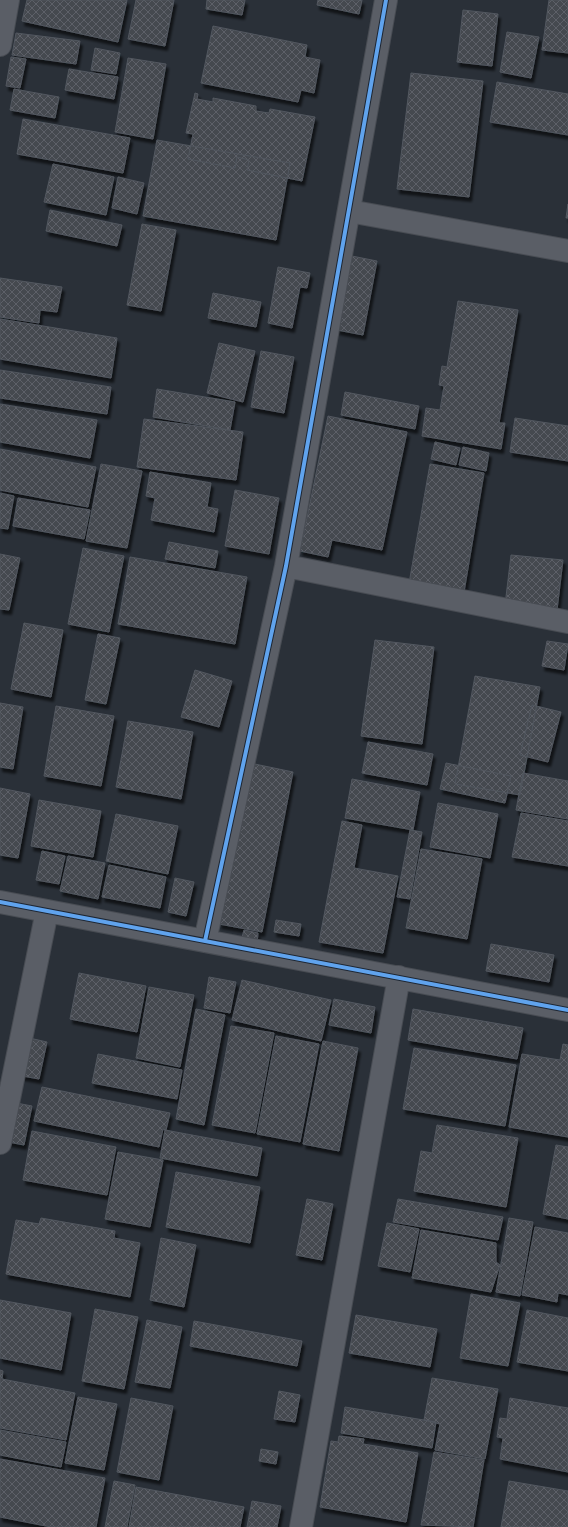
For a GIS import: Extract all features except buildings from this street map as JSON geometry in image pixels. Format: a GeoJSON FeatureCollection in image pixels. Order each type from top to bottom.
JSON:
{"type":"FeatureCollection","features":[{"type":"Feature","properties":{"kind":"street"},"geometry":{"type":"LineString","coordinates":[[0,45],[8,0]]}},
{"type":"Feature","properties":{"kind":"street"},"geometry":{"type":"LineString","coordinates":[[205,941],[286,566],[386,0]]}},
{"type":"Feature","properties":{"kind":"street"},"geometry":{"type":"LineString","coordinates":[[349,211],[568,251]]}},
{"type":"Feature","properties":{"kind":"street"},"geometry":{"type":"LineString","coordinates":[[286,566],[568,622]]}},
{"type":"Feature","properties":{"kind":"street"},"geometry":{"type":"LineString","coordinates":[[0,902],[568,1010]]}},
{"type":"Feature","properties":{"kind":"street"},"geometry":{"type":"LineString","coordinates":[[0,1143],[47,911]]}},
{"type":"Feature","properties":{"kind":"street"},"geometry":{"type":"LineString","coordinates":[[302,1527],[399,977]]}},
{"type":"Feature","properties":{"kind":"cycle path"},"geometry":{"type":"LineString","coordinates":[[205,941],[286,566],[386,0]]}},
{"type":"Feature","properties":{"kind":"cycle path"},"geometry":{"type":"LineString","coordinates":[[0,902],[568,1010]]}}]}
